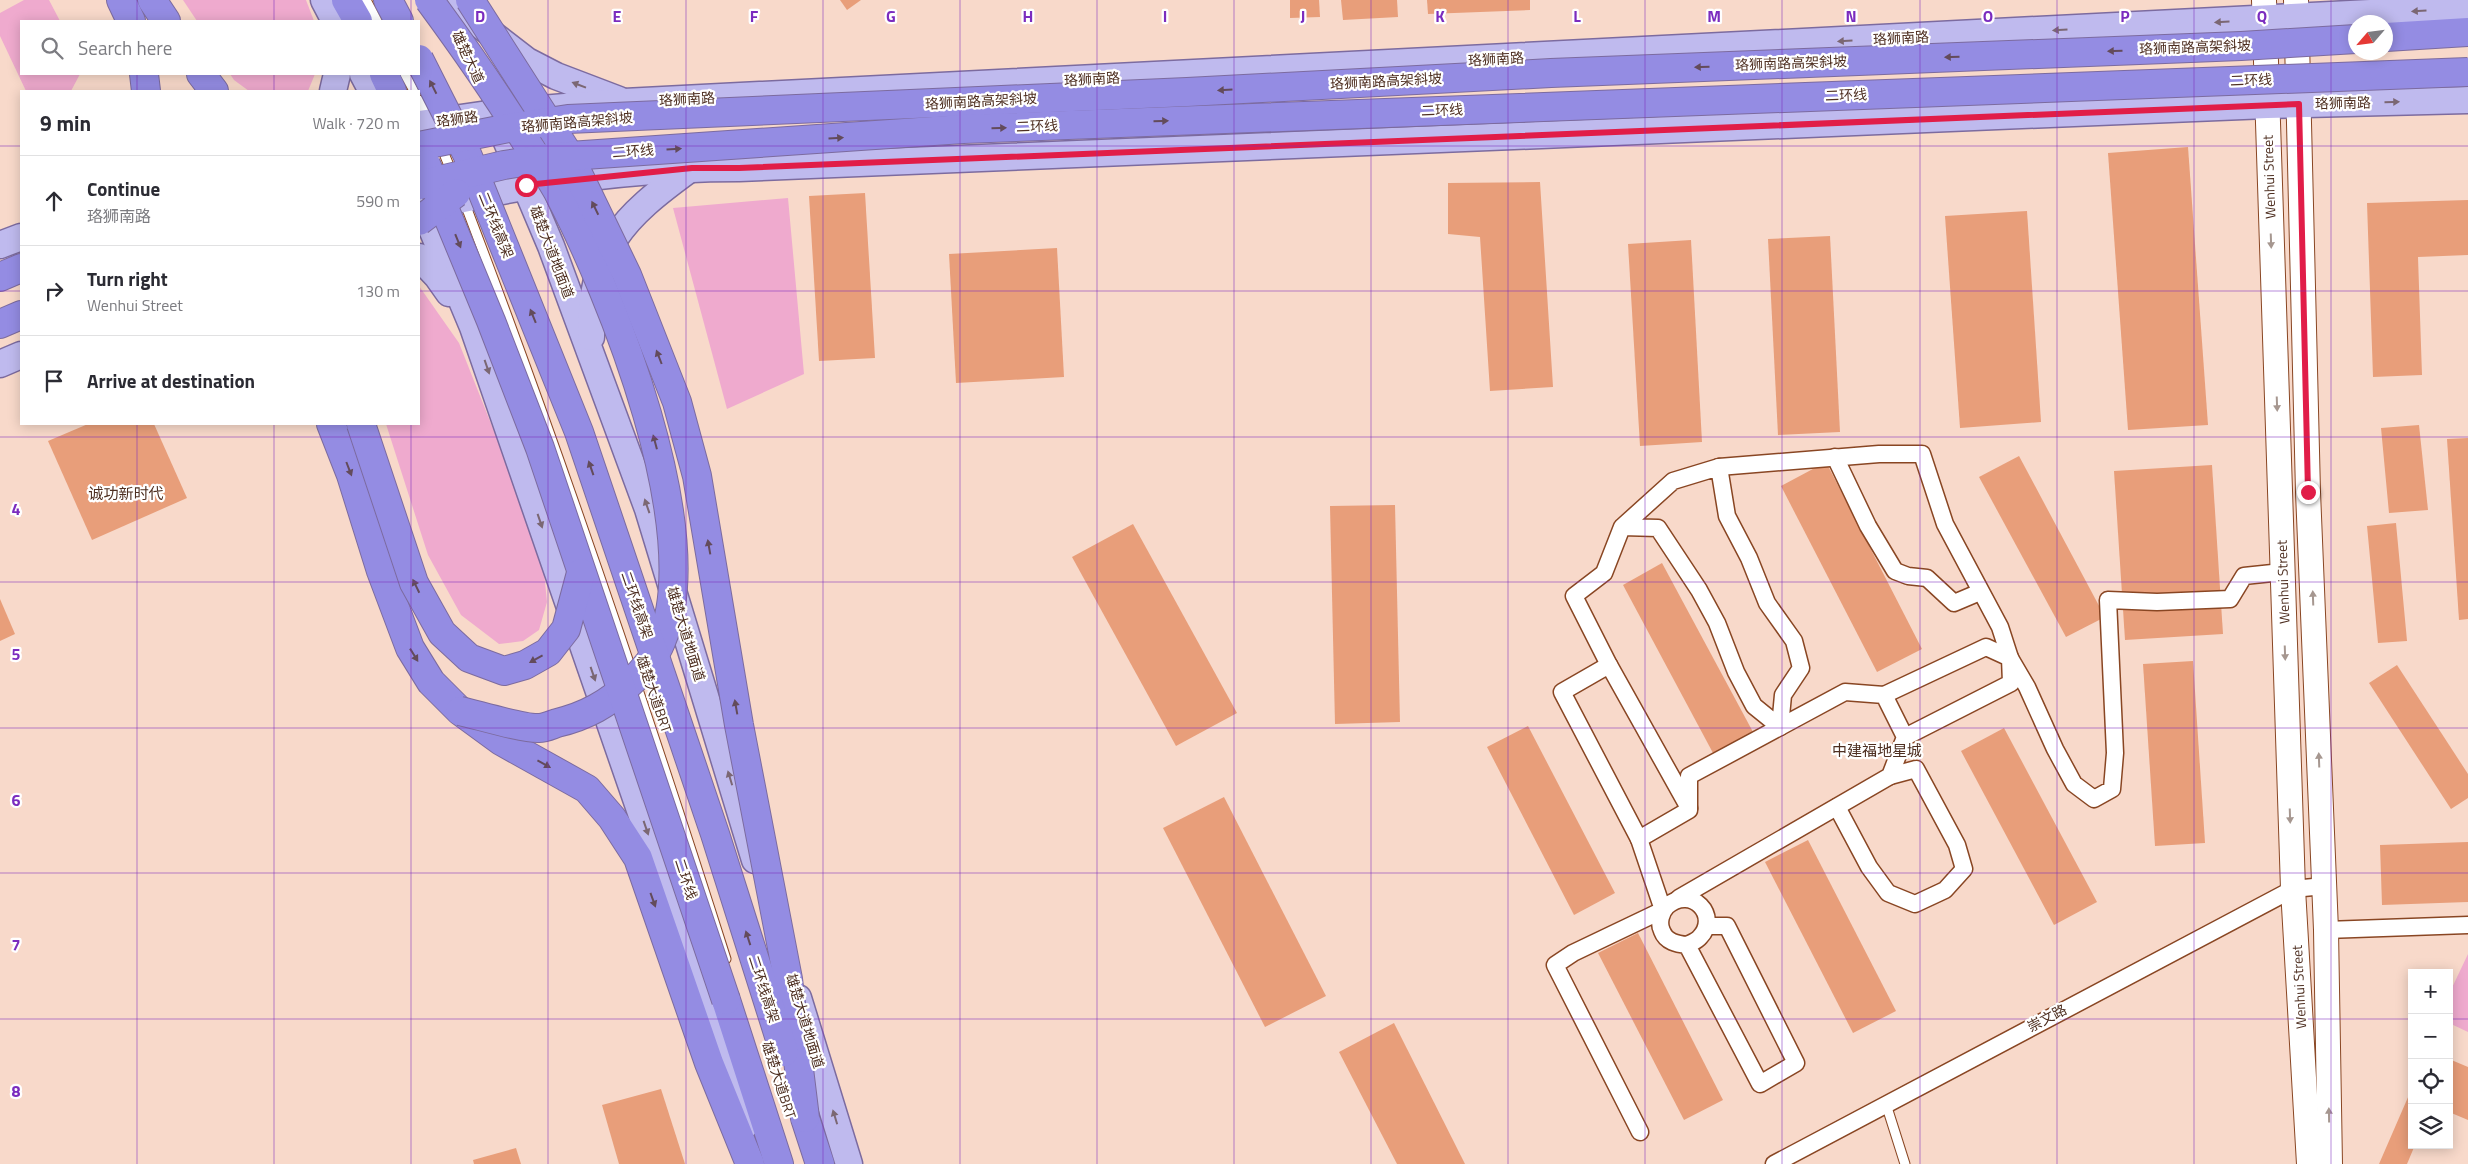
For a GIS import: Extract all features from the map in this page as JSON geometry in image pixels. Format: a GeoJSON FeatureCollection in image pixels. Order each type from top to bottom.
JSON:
{"type":"FeatureCollection","features":[{"type":"Feature","properties":{"kind":"highway"},"geometry":{"type":"LineString","coordinates":[[121,0],[131,20]]}},
{"type":"Feature","properties":{"kind":"highway"},"geometry":{"type":"LineString","coordinates":[[152,0],[165,20]]}},
{"type":"Feature","properties":{"kind":"highway"},"geometry":{"type":"LineString","coordinates":[[346,0],[357,20]]}},
{"type":"Feature","properties":{"kind":"highway"},"geometry":{"type":"LineString","coordinates":[[388,0],[398,20]]}},
{"type":"Feature","properties":{"kind":"highway"},"geometry":{"type":"LineString","coordinates":[[429,0],[483,74],[557,190],[617,325],[640,387],[657,448],[670,524],[673,569],[671,608],[661,643],[641,673],[611,700],[582,717],[538,728],[460,711]]}},
{"type":"Feature","properties":{"kind":"highway"},"geometry":{"type":"LineString","coordinates":[[470,0],[569,155],[627,275],[677,402],[697,476],[739,725],[788,979],[805,1118]]}},
{"type":"Feature","properties":{"kind":"highway"},"geometry":{"type":"LineString","coordinates":[[2393,37],[2468,32]]}},
{"type":"Feature","properties":{"kind":"highway","name":"珞狮南路高架斜坡"},"geometry":{"type":"LineString","coordinates":[[422,135],[509,128],[568,119],[1187,92],[1551,73],[2241,46],[2348,39]]}},
{"type":"Feature","properties":{"kind":"highway","name":"二环线高架"},"geometry":{"type":"LineString","coordinates":[[420,61],[466,154],[579,432],[715,834],[820,1164]]}},
{"type":"Feature","properties":{"kind":"highway","name":"二环线"},"geometry":{"type":"LineString","coordinates":[[420,204],[504,165],[556,156],[963,129],[2468,72]]}},
{"type":"Feature","properties":{"kind":"highway"},"geometry":{"type":"LineString","coordinates":[[144,75],[146,90]]}},
{"type":"Feature","properties":{"kind":"highway"},"geometry":{"type":"LineString","coordinates":[[202,75],[213,90]]}},
{"type":"Feature","properties":{"kind":"highway"},"geometry":{"type":"LineString","coordinates":[[384,75],[392,90]]}},
{"type":"Feature","properties":{"kind":"highway","name":"二环线"},"geometry":{"type":"LineString","coordinates":[[422,135],[540,448],[677,852],[779,1164]]}},
{"type":"Feature","properties":{"kind":"highway"},"geometry":{"type":"LineString","coordinates":[[420,204],[462,189],[504,165]]}},
{"type":"Feature","properties":{"kind":"highway"},"geometry":{"type":"LineString","coordinates":[[0,277],[20,268]]}},
{"type":"Feature","properties":{"kind":"highway"},"geometry":{"type":"LineString","coordinates":[[0,324],[20,315]]}},
{"type":"Feature","properties":{"kind":"highway"},"geometry":{"type":"LineString","coordinates":[[331,425],[351,475],[381,570],[410,648],[431,682],[460,711],[502,741],[587,789],[617,826],[638,858],[709,1063],[750,1164]]}},
{"type":"Feature","properties":{"kind":"highway"},"geometry":{"type":"LineString","coordinates":[[361,425],[414,583],[442,633],[470,658],[504,671],[525,665],[548,652],[566,629],[585,584]]}},
{"type":"Feature","properties":{"kind":"main road"},"geometry":{"type":"LineString","coordinates":[[319,0],[327,20]]}},
{"type":"Feature","properties":{"kind":"main road"},"geometry":{"type":"LineString","coordinates":[[324,0],[334,20]]}},
{"type":"Feature","properties":{"kind":"main road","name":"雄楚大道"},"geometry":{"type":"LineString","coordinates":[[441,0],[495,113]]}},
{"type":"Feature","properties":{"kind":"main road"},"geometry":{"type":"LineString","coordinates":[[448,0],[527,61],[556,76],[624,102]]}},
{"type":"Feature","properties":{"kind":"main road","name":"珞狮南路"},"geometry":{"type":"LineString","coordinates":[[495,113],[624,102],[2264,10],[2468,8]]}},
{"type":"Feature","properties":{"kind":"main road","name":"Wenhui Street"},"geometry":{"type":"LineString","coordinates":[[2297,9],[2308,492],[2326,930],[2330,1164]]}},
{"type":"Feature","properties":{"kind":"main road","name":"Wenhui Street"},"geometry":{"type":"LineString","coordinates":[[2264,10],[2293,889],[2309,1164]]}},
{"type":"Feature","properties":{"kind":"main road"},"geometry":{"type":"LineString","coordinates":[[333,90],[337,75]]}},
{"type":"Feature","properties":{"kind":"main road"},"geometry":{"type":"LineString","coordinates":[[364,75],[371,90]]}},
{"type":"Feature","properties":{"kind":"main road","name":"珞狮南路"},"geometry":{"type":"LineString","coordinates":[[420,204],[463,199],[526,185],[692,168],[739,168],[2267,104],[2468,100]]}},
{"type":"Feature","properties":{"kind":"main road","name":"珞狮路"},"geometry":{"type":"LineString","coordinates":[[422,135],[495,113]]}},
{"type":"Feature","properties":{"kind":"main road","name":"雄楚大道地面道"},"geometry":{"type":"LineString","coordinates":[[495,113],[526,185],[591,353],[648,509],[850,1164]]}},
{"type":"Feature","properties":{"kind":"main road"},"geometry":{"type":"LineString","coordinates":[[591,353],[591,308],[599,267],[622,227],[649,198],[692,168]]}},
{"type":"Feature","properties":{"kind":"main road"},"geometry":{"type":"LineString","coordinates":[[420,204],[473,327],[719,1038],[757,1164]]}},
{"type":"Feature","properties":{"kind":"main road"},"geometry":{"type":"LineString","coordinates":[[0,245],[20,237]]}},
{"type":"Feature","properties":{"kind":"main road"},"geometry":{"type":"LineString","coordinates":[[420,258],[436,276],[473,327]]}},
{"type":"Feature","properties":{"kind":"main road"},"geometry":{"type":"LineString","coordinates":[[0,364],[20,355]]}},
{"type":"Feature","properties":{"kind":"street"},"geometry":{"type":"LineString","coordinates":[[1689,810],[1609,665],[1574,596],[1604,573],[1622,527],[1673,481],[1719,468],[1835,457],[1922,454],[1945,524],[2000,627],[2010,658],[2027,687],[2074,784],[2094,799],[2112,788],[2115,753],[2108,600],[2157,602],[2230,599],[2244,576],[2282,572]]}},
{"type":"Feature","properties":{"kind":"street"},"geometry":{"type":"LineString","coordinates":[[1835,457],[1868,526],[1895,570],[1908,576],[1927,578],[1954,603],[1980,592]]}},
{"type":"Feature","properties":{"kind":"street"},"geometry":{"type":"LineString","coordinates":[[1719,468],[1727,516],[1749,558],[1767,603],[1794,641],[1801,668],[1783,695],[1780,727]]}},
{"type":"Feature","properties":{"kind":"street"},"geometry":{"type":"LineString","coordinates":[[1622,527],[1658,528],[1699,590],[1717,623],[1736,672],[1754,706],[1780,727]]}},
{"type":"Feature","properties":{"kind":"street"},"geometry":{"type":"LineString","coordinates":[[1689,810],[1689,776],[1845,692],[1884,695],[1986,647],[2010,658]]}},
{"type":"Feature","properties":{"kind":"street"},"geometry":{"type":"LineString","coordinates":[[1890,776],[1904,737],[2010,683],[2010,658]]}},
{"type":"Feature","properties":{"kind":"street"},"geometry":{"type":"LineString","coordinates":[[1609,665],[1562,692],[1639,839],[1663,910],[1660,919],[1662,931],[1674,944],[1687,945],[1700,938],[1706,926],[1706,915],[1701,905],[1690,898],[1679,898]]}},
{"type":"Feature","properties":{"kind":"street"},"geometry":{"type":"LineString","coordinates":[[1884,695],[1904,737]]}},
{"type":"Feature","properties":{"kind":"street"},"geometry":{"type":"LineString","coordinates":[[1640,1132],[1555,965],[1573,954],[1663,910],[1679,898],[1890,776],[1916,768],[1957,845],[1964,869],[1945,890],[1915,904],[1888,893],[1869,867],[1837,807]]}},
{"type":"Feature","properties":{"kind":"street"},"geometry":{"type":"LineString","coordinates":[[1639,839],[1689,810]]}},
{"type":"Feature","properties":{"kind":"street","name":"崇文路"},"geometry":{"type":"LineString","coordinates":[[1774,1164],[2293,889],[2324,886]]}},
{"type":"Feature","properties":{"kind":"street"},"geometry":{"type":"LineString","coordinates":[[2326,930],[2468,925]]}},
{"type":"Feature","properties":{"kind":"street"},"geometry":{"type":"LineString","coordinates":[[1687,945],[1760,1084],[1796,1063],[1727,926],[1706,926]]}},
{"type":"Feature","properties":{"kind":"lane"},"geometry":{"type":"LineString","coordinates":[[366,0],[376,20]]}},
{"type":"Feature","properties":{"kind":"lane"},"geometry":{"type":"LineString","coordinates":[[406,75],[413,90]]}},
{"type":"Feature","properties":{"kind":"lane","name":"雄楚大道BRT"},"geometry":{"type":"LineString","coordinates":[[420,112],[422,135],[463,199],[528,370],[686,831],[728,964]]}},
{"type":"Feature","properties":{"kind":"lane"},"geometry":{"type":"LineString","coordinates":[[1886,1104],[1905,1164]]}},
{"type":"Feature","properties":{"kind":"shaded area"},"geometry":{"type":"Polygon","coordinates":[[[24,0],[49,0],[59,20],[20,20],[20,75],[79,75],[72,90],[26,90],[0,36],[0,13],[24,0]]]}},
{"type":"Feature","properties":{"kind":"shaded area"},"geometry":{"type":"Polygon","coordinates":[[[183,0],[306,0],[314,20],[196,20],[183,0]]]}},
{"type":"Feature","properties":{"kind":"shaded area"},"geometry":{"type":"Polygon","coordinates":[[[231,75],[315,75],[308,90],[248,90],[234,80],[231,75]]]}},
{"type":"Feature","properties":{"kind":"shaded area"},"geometry":{"type":"Polygon","coordinates":[[[788,198],[804,374],[727,409],[673,208],[788,198]]]}},
{"type":"Feature","properties":{"kind":"shaded area"},"geometry":{"type":"Polygon","coordinates":[[[420,287],[459,343],[511,474],[544,572],[547,602],[539,630],[523,641],[499,644],[461,615],[428,555],[386,425],[420,425],[420,287]]]}},
{"type":"Feature","properties":{"kind":"shaded area"},"geometry":{"type":"Polygon","coordinates":[[[2468,954],[2468,1032],[2453,1025],[2453,986],[2468,954]]]}},
{"type":"Feature","properties":{"kind":"building"},"geometry":{"type":"Polygon","coordinates":[[[840,0],[861,0],[847,10],[840,0]]]}},
{"type":"Feature","properties":{"kind":"building"},"geometry":{"type":"Polygon","coordinates":[[[1290,0],[1319,0],[1320,17],[1290,18],[1290,0]]]}},
{"type":"Feature","properties":{"kind":"building"},"geometry":{"type":"Polygon","coordinates":[[[1341,0],[1397,0],[1398,17],[1343,20],[1341,0]]]}},
{"type":"Feature","properties":{"kind":"building"},"geometry":{"type":"Polygon","coordinates":[[[1427,0],[1530,0],[1530,10],[1428,14],[1427,0]]]}},
{"type":"Feature","properties":{"kind":"building"},"geometry":{"type":"Polygon","coordinates":[[[2188,147],[2208,425],[2128,430],[2108,153],[2188,147]]]}},
{"type":"Feature","properties":{"kind":"building"},"geometry":{"type":"Polygon","coordinates":[[[1540,182],[1553,387],[1490,391],[1480,237],[1448,234],[1448,183],[1540,182]]]}},
{"type":"Feature","properties":{"kind":"building"},"geometry":{"type":"Polygon","coordinates":[[[865,193],[875,358],[819,361],[809,196],[865,193]]]}},
{"type":"Feature","properties":{"kind":"building"},"geometry":{"type":"Polygon","coordinates":[[[2468,200],[2468,255],[2418,257],[2422,375],[2373,377],[2367,203],[2468,200]]]}},
{"type":"Feature","properties":{"kind":"building"},"geometry":{"type":"Polygon","coordinates":[[[2027,211],[2041,422],[1960,428],[1945,216],[2027,211]]]}},
{"type":"Feature","properties":{"kind":"building"},"geometry":{"type":"Polygon","coordinates":[[[1830,236],[1840,432],[1778,435],[1768,239],[1830,236]]]}},
{"type":"Feature","properties":{"kind":"building"},"geometry":{"type":"Polygon","coordinates":[[[1691,240],[1702,442],[1640,446],[1628,244],[1691,240]]]}},
{"type":"Feature","properties":{"kind":"building"},"geometry":{"type":"Polygon","coordinates":[[[1057,248],[1064,377],[956,383],[949,254],[1057,248]]]}},
{"type":"Feature","properties":{"kind":"building"},"geometry":{"type":"Polygon","coordinates":[[[86,425],[154,425],[187,498],[92,540],[48,441],[86,425]]]}},
{"type":"Feature","properties":{"kind":"building"},"geometry":{"type":"Polygon","coordinates":[[[2419,425],[2428,510],[2389,513],[2381,428],[2419,425]]]}},
{"type":"Feature","properties":{"kind":"building"},"geometry":{"type":"Polygon","coordinates":[[[2468,438],[2468,619],[2459,620],[2447,439],[2468,438]]]}},
{"type":"Feature","properties":{"kind":"building"},"geometry":{"type":"Polygon","coordinates":[[[2019,456],[2105,617],[2066,637],[1979,477],[2019,456]]]}},
{"type":"Feature","properties":{"kind":"building"},"geometry":{"type":"Polygon","coordinates":[[[1826,462],[1922,649],[1877,672],[1781,486],[1826,462]]]}},
{"type":"Feature","properties":{"kind":"building"},"geometry":{"type":"Polygon","coordinates":[[[2212,465],[2223,634],[2125,640],[2114,471],[2212,465]]]}},
{"type":"Feature","properties":{"kind":"building"},"geometry":{"type":"Polygon","coordinates":[[[1395,505],[1400,722],[1335,724],[1330,506],[1395,505]]]}},
{"type":"Feature","properties":{"kind":"building"},"geometry":{"type":"Polygon","coordinates":[[[2396,523],[2407,641],[2378,643],[2367,526],[2396,523]]]}},
{"type":"Feature","properties":{"kind":"building"},"geometry":{"type":"Polygon","coordinates":[[[1133,524],[1237,713],[1176,746],[1072,557],[1133,524]]]}},
{"type":"Feature","properties":{"kind":"building"},"geometry":{"type":"Polygon","coordinates":[[[1662,563],[1753,732],[1713,753],[1623,585],[1662,563]]]}},
{"type":"Feature","properties":{"kind":"building"},"geometry":{"type":"Polygon","coordinates":[[[0,599],[15,634],[0,641],[0,599]]]}},
{"type":"Feature","properties":{"kind":"building"},"geometry":{"type":"Polygon","coordinates":[[[2193,661],[2205,843],[2155,846],[2143,664],[2193,661]]]}},
{"type":"Feature","properties":{"kind":"building"},"geometry":{"type":"Polygon","coordinates":[[[2397,665],[2468,774],[2468,798],[2451,809],[2369,683],[2397,665]]]}},
{"type":"Feature","properties":{"kind":"building"},"geometry":{"type":"Polygon","coordinates":[[[1528,726],[1615,893],[1574,915],[1487,747],[1528,726]]]}},
{"type":"Feature","properties":{"kind":"building"},"geometry":{"type":"Polygon","coordinates":[[[2004,728],[2097,902],[2054,925],[1961,751],[2004,728]]]}},
{"type":"Feature","properties":{"kind":"building"},"geometry":{"type":"Polygon","coordinates":[[[1224,797],[1326,996],[1265,1027],[1163,828],[1224,797]]]}},
{"type":"Feature","properties":{"kind":"building"},"geometry":{"type":"Polygon","coordinates":[[[1808,840],[1896,1011],[1853,1033],[1765,862],[1808,840]]]}},
{"type":"Feature","properties":{"kind":"building"},"geometry":{"type":"Polygon","coordinates":[[[2468,842],[2468,902],[2382,905],[2380,845],[2468,842]]]}},
{"type":"Feature","properties":{"kind":"building"},"geometry":{"type":"Polygon","coordinates":[[[1638,933],[1723,1100],[1684,1120],[1598,953],[1638,933]]]}},
{"type":"Feature","properties":{"kind":"building"},"geometry":{"type":"Polygon","coordinates":[[[1394,1023],[1465,1164],[1397,1164],[1339,1052],[1394,1023]]]}},
{"type":"Feature","properties":{"kind":"building"},"geometry":{"type":"Polygon","coordinates":[[[2453,1061],[2468,1067],[2468,1120],[2453,1114],[2453,1061]]]}},
{"type":"Feature","properties":{"kind":"building"},"geometry":{"type":"Polygon","coordinates":[[[661,1089],[685,1164],[619,1164],[602,1105],[661,1089]]]}},
{"type":"Feature","properties":{"kind":"building"},"geometry":{"type":"Polygon","coordinates":[[[2408,1097],[2408,1149],[2413,1149],[2407,1164],[2379,1164],[2408,1097]]]}},
{"type":"Feature","properties":{"kind":"building"},"geometry":{"type":"Polygon","coordinates":[[[516,1148],[521,1164],[474,1164],[473,1160],[516,1148]]]}},
{"type":"Feature","properties":{"kind":"district","name":"诚功新时代"},"geometry":{"type":"Point","coordinates":[126,494]}},
{"type":"Feature","properties":{"kind":"district","name":"中建福地星城"},"geometry":{"type":"Point","coordinates":[1877,751]}},
{"type":"Feature","properties":{"kind":"route"},"geometry":{"type":"LineString","coordinates":[[526,185],[692,168],[739,168],[2299,104],[2308,492]]}}]}
